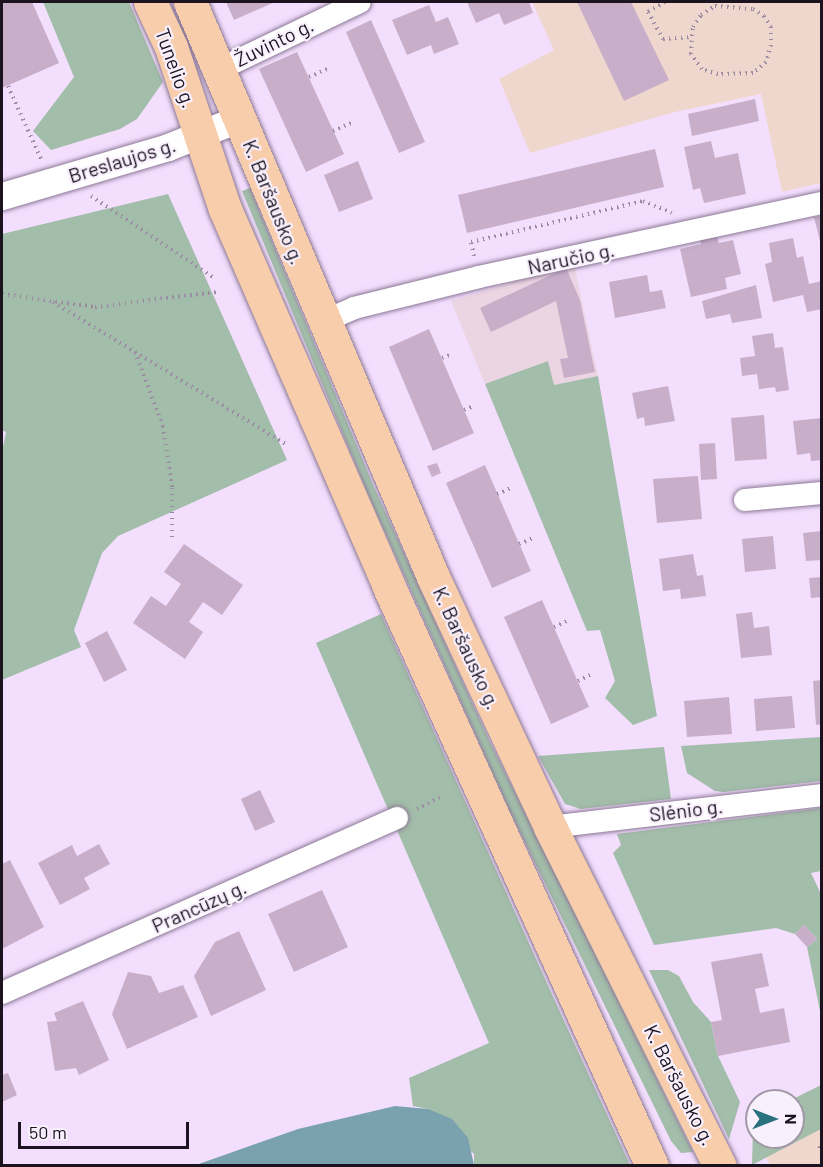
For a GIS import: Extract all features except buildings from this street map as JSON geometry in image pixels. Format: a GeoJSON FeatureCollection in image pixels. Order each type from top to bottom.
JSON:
{"type":"FeatureCollection","features":[{"type":"Feature","properties":{"kind":"main road","name":"Tunelio g."},"geometry":{"type":"LineString","coordinates":[[150,2],[171,47],[200,135]]}},
{"type":"Feature","properties":{"kind":"main road","name":"Tunelio g."},"geometry":{"type":"LineString","coordinates":[[190,2],[240,118]]}},
{"type":"Feature","properties":{"kind":"main road","name":"K. Baršausko g."},"geometry":{"type":"LineString","coordinates":[[240,118],[434,579],[550,826],[720,1166]]}},
{"type":"Feature","properties":{"kind":"main road"},"geometry":{"type":"LineString","coordinates":[[200,135],[225,209],[389,586],[652,1166]]}},
{"type":"Feature","properties":{"kind":"street","name":"Žuvinto g."},"geometry":{"type":"LineString","coordinates":[[220,69],[360,2]]}},
{"type":"Feature","properties":{"kind":"street","name":"Breslaujos g."},"geometry":{"type":"LineString","coordinates":[[2,196],[200,135],[240,118]]}},
{"type":"Feature","properties":{"kind":"street","name":"Naručio g."},"geometry":{"type":"LineString","coordinates":[[324,321],[354,308],[479,277],[822,203]]}},
{"type":"Feature","properties":{"kind":"street"},"geometry":{"type":"LineString","coordinates":[[744,500],[822,493]]}},
{"type":"Feature","properties":{"kind":"street","name":"Slėnio g."},"geometry":{"type":"LineString","coordinates":[[550,826],[822,795]]}},
{"type":"Feature","properties":{"kind":"street","name":"Prancūzų g."},"geometry":{"type":"LineString","coordinates":[[2,993],[397,818]]}},
{"type":"Feature","properties":{"kind":"path"},"geometry":{"type":"LineString","coordinates":[[665,2],[648,12],[663,39],[691,38]]}},
{"type":"Feature","properties":{"kind":"path"},"geometry":{"type":"LineString","coordinates":[[715,6],[753,9],[764,16],[771,27],[766,62],[753,73],[718,74],[702,69],[691,54],[691,38],[700,15],[715,6]]}},
{"type":"Feature","properties":{"kind":"path"},"geometry":{"type":"LineString","coordinates":[[309,77],[327,69]]}},
{"type":"Feature","properties":{"kind":"path"},"geometry":{"type":"LineString","coordinates":[[8,86],[57,179],[213,277]]}},
{"type":"Feature","properties":{"kind":"path"},"geometry":{"type":"LineString","coordinates":[[333,131],[353,122]]}},
{"type":"Feature","properties":{"kind":"path"},"geometry":{"type":"LineString","coordinates":[[479,277],[471,242],[643,201],[711,228]]}},
{"type":"Feature","properties":{"kind":"path"},"geometry":{"type":"LineString","coordinates":[[2,294],[95,307],[216,292]]}},
{"type":"Feature","properties":{"kind":"path"},"geometry":{"type":"LineString","coordinates":[[53,302],[286,444]]}},
{"type":"Feature","properties":{"kind":"path"},"geometry":{"type":"LineString","coordinates":[[135,351],[163,426],[172,488],[172,540]]}},
{"type":"Feature","properties":{"kind":"path"},"geometry":{"type":"LineString","coordinates":[[442,358],[452,354]]}},
{"type":"Feature","properties":{"kind":"path"},"geometry":{"type":"LineString","coordinates":[[464,410],[475,405]]}},
{"type":"Feature","properties":{"kind":"path"},"geometry":{"type":"LineString","coordinates":[[497,494],[510,488]]}},
{"type":"Feature","properties":{"kind":"path"},"geometry":{"type":"LineString","coordinates":[[519,544],[533,538]]}},
{"type":"Feature","properties":{"kind":"path"},"geometry":{"type":"LineString","coordinates":[[554,627],[569,621]]}},
{"type":"Feature","properties":{"kind":"path"},"geometry":{"type":"LineString","coordinates":[[578,681],[592,674]]}},
{"type":"Feature","properties":{"kind":"path"},"geometry":{"type":"LineString","coordinates":[[397,818],[441,797]]}},
{"type":"Feature","properties":{"kind":"shaded area"},"geometry":{"type":"Polygon","coordinates":[[[532,2],[821,2],[821,183],[782,192],[761,94],[675,112],[530,153],[499,79],[554,50],[532,2]]]}},
{"type":"Feature","properties":{"kind":"shaded area"},"geometry":{"type":"Polygon","coordinates":[[[574,264],[598,376],[553,385],[548,361],[485,384],[451,301],[574,264]]]}},
{"type":"Feature","properties":{"kind":"shaded area"},"geometry":{"type":"Polygon","coordinates":[[[821,1129],[821,1165],[770,1165],[766,1157],[782,1149],[805,1149],[805,1137],[821,1129]]]}},
{"type":"Feature","properties":{"kind":"green space"},"geometry":{"type":"Polygon","coordinates":[[[43,2],[129,2],[163,82],[137,119],[120,129],[51,150],[33,131],[74,77],[43,2]]]}},
{"type":"Feature","properties":{"kind":"green space"},"geometry":{"type":"Polygon","coordinates":[[[250,188],[374,487],[490,742],[693,1152],[681,1153],[671,1141],[510,812],[367,492],[242,191],[250,188]]]}},
{"type":"Feature","properties":{"kind":"green space"},"geometry":{"type":"Polygon","coordinates":[[[168,194],[287,460],[118,536],[102,553],[74,630],[81,647],[2,680],[2,452],[6,432],[2,430],[2,234],[168,194]]]}},
{"type":"Feature","properties":{"kind":"green space"},"geometry":{"type":"Polygon","coordinates":[[[548,361],[554,385],[598,376],[657,716],[633,725],[605,698],[615,681],[600,630],[587,631],[485,384],[548,361]]]}},
{"type":"Feature","properties":{"kind":"green space"},"geometry":{"type":"Polygon","coordinates":[[[381,614],[630,1165],[474,1165],[474,1154],[428,1109],[413,1106],[409,1078],[489,1043],[316,643],[381,614]]]}},
{"type":"Feature","properties":{"kind":"green space"},"geometry":{"type":"Polygon","coordinates":[[[821,737],[821,781],[724,792],[715,791],[687,773],[681,746],[821,737]]]}},
{"type":"Feature","properties":{"kind":"green space"},"geometry":{"type":"Polygon","coordinates":[[[664,747],[671,799],[581,809],[565,804],[538,756],[664,747]]]}},
{"type":"Feature","properties":{"kind":"green space"},"geometry":{"type":"Polygon","coordinates":[[[821,808],[821,871],[811,873],[821,894],[821,1016],[807,947],[817,939],[804,925],[795,934],[776,928],[654,945],[613,853],[621,845],[617,834],[821,808]]]}},
{"type":"Feature","properties":{"kind":"green space"},"geometry":{"type":"Polygon","coordinates":[[[649,970],[668,970],[679,976],[693,1002],[711,1022],[718,1056],[740,1102],[729,1139],[649,970]]]}},
{"type":"Feature","properties":{"kind":"green space"},"geometry":{"type":"Polygon","coordinates":[[[821,1085],[821,1129],[805,1137],[805,1093],[821,1085]]]}},
{"type":"Feature","properties":{"kind":"green space"},"geometry":{"type":"Polygon","coordinates":[[[752,1149],[783,1149],[752,1165],[752,1149]]]}},
{"type":"Feature","properties":{"kind":"water"},"geometry":{"type":"Polygon","coordinates":[[[395,1106],[428,1109],[452,1119],[468,1138],[474,1165],[196,1165],[298,1129],[395,1106]]]}}]}
